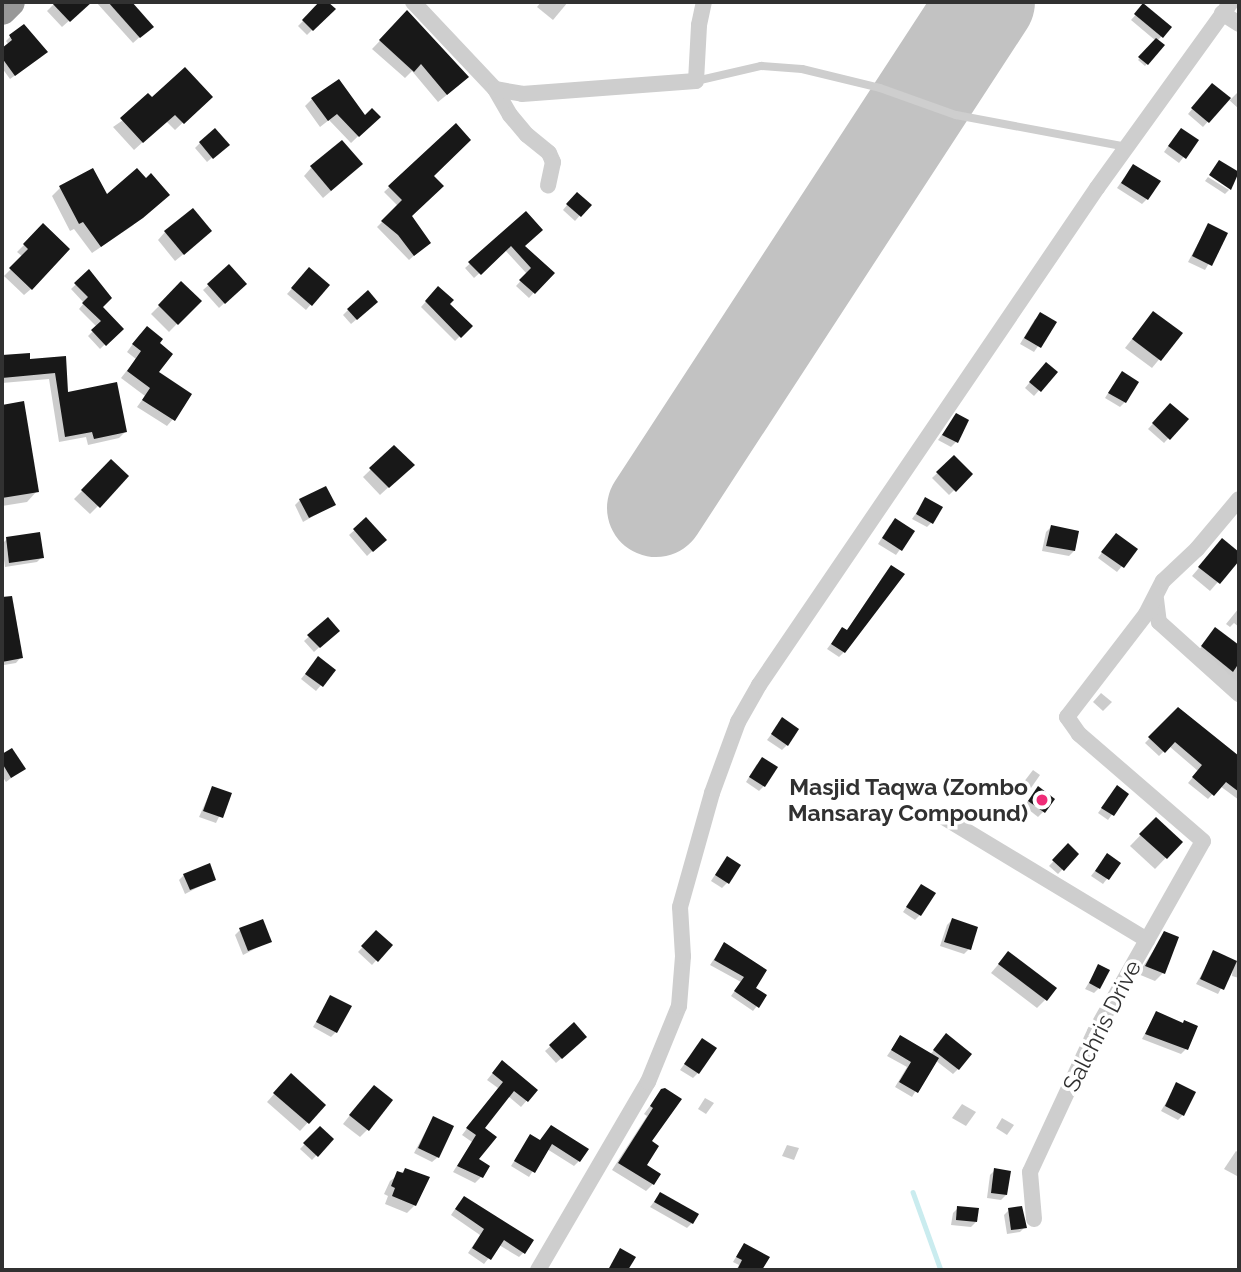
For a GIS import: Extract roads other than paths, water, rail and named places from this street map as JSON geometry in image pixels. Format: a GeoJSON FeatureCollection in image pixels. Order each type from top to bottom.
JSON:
{"type":"FeatureCollection","features":[{"type":"Feature","properties":{"kind":"highway"},"geometry":{"type":"LineString","coordinates":[[2,10],[10,2]]}},
{"type":"Feature","properties":{"kind":"street"},"geometry":{"type":"LineString","coordinates":[[413,2],[495,89],[510,115],[549,153],[553,162],[553,175],[548,185]]}},
{"type":"Feature","properties":{"kind":"street"},"geometry":{"type":"LineString","coordinates":[[495,89],[522,94],[696,81],[699,25],[704,2]]}},
{"type":"Feature","properties":{"kind":"street"},"geometry":{"type":"LineString","coordinates":[[538,1270],[648,1082],[679,1006],[683,956],[680,908],[712,793],[738,722],[759,685],[1126,147],[1227,7],[1239,24]]}},
{"type":"Feature","properties":{"kind":"street"},"geometry":{"type":"LineString","coordinates":[[1236,511],[1163,581],[1156,600],[1159,622],[1239,694]]}},
{"type":"Feature","properties":{"kind":"street","name":"Salchris Drive"},"geometry":{"type":"LineString","coordinates":[[1034,1219],[1030,1172],[1096,1032],[1202,841],[1079,734],[1067,717],[1156,600]]}},
{"type":"Feature","properties":{"kind":"street"},"geometry":{"type":"LineString","coordinates":[[940,815],[1147,940]]}},
{"type":"Feature","properties":{"kind":"lane"},"geometry":{"type":"LineString","coordinates":[[696,81],[761,66],[802,69],[880,88],[956,115],[1126,147]]}},
{"type":"Feature","properties":{"kind":"waterway"},"geometry":{"type":"LineString","coordinates":[[913,1192],[941,1270]]}},
{"type":"Feature","properties":{"kind":"place","name":"Masjid Taqwa (Zombo Mansaray Compound)"},"geometry":{"type":"Point","coordinates":[1042,800]}}]}
